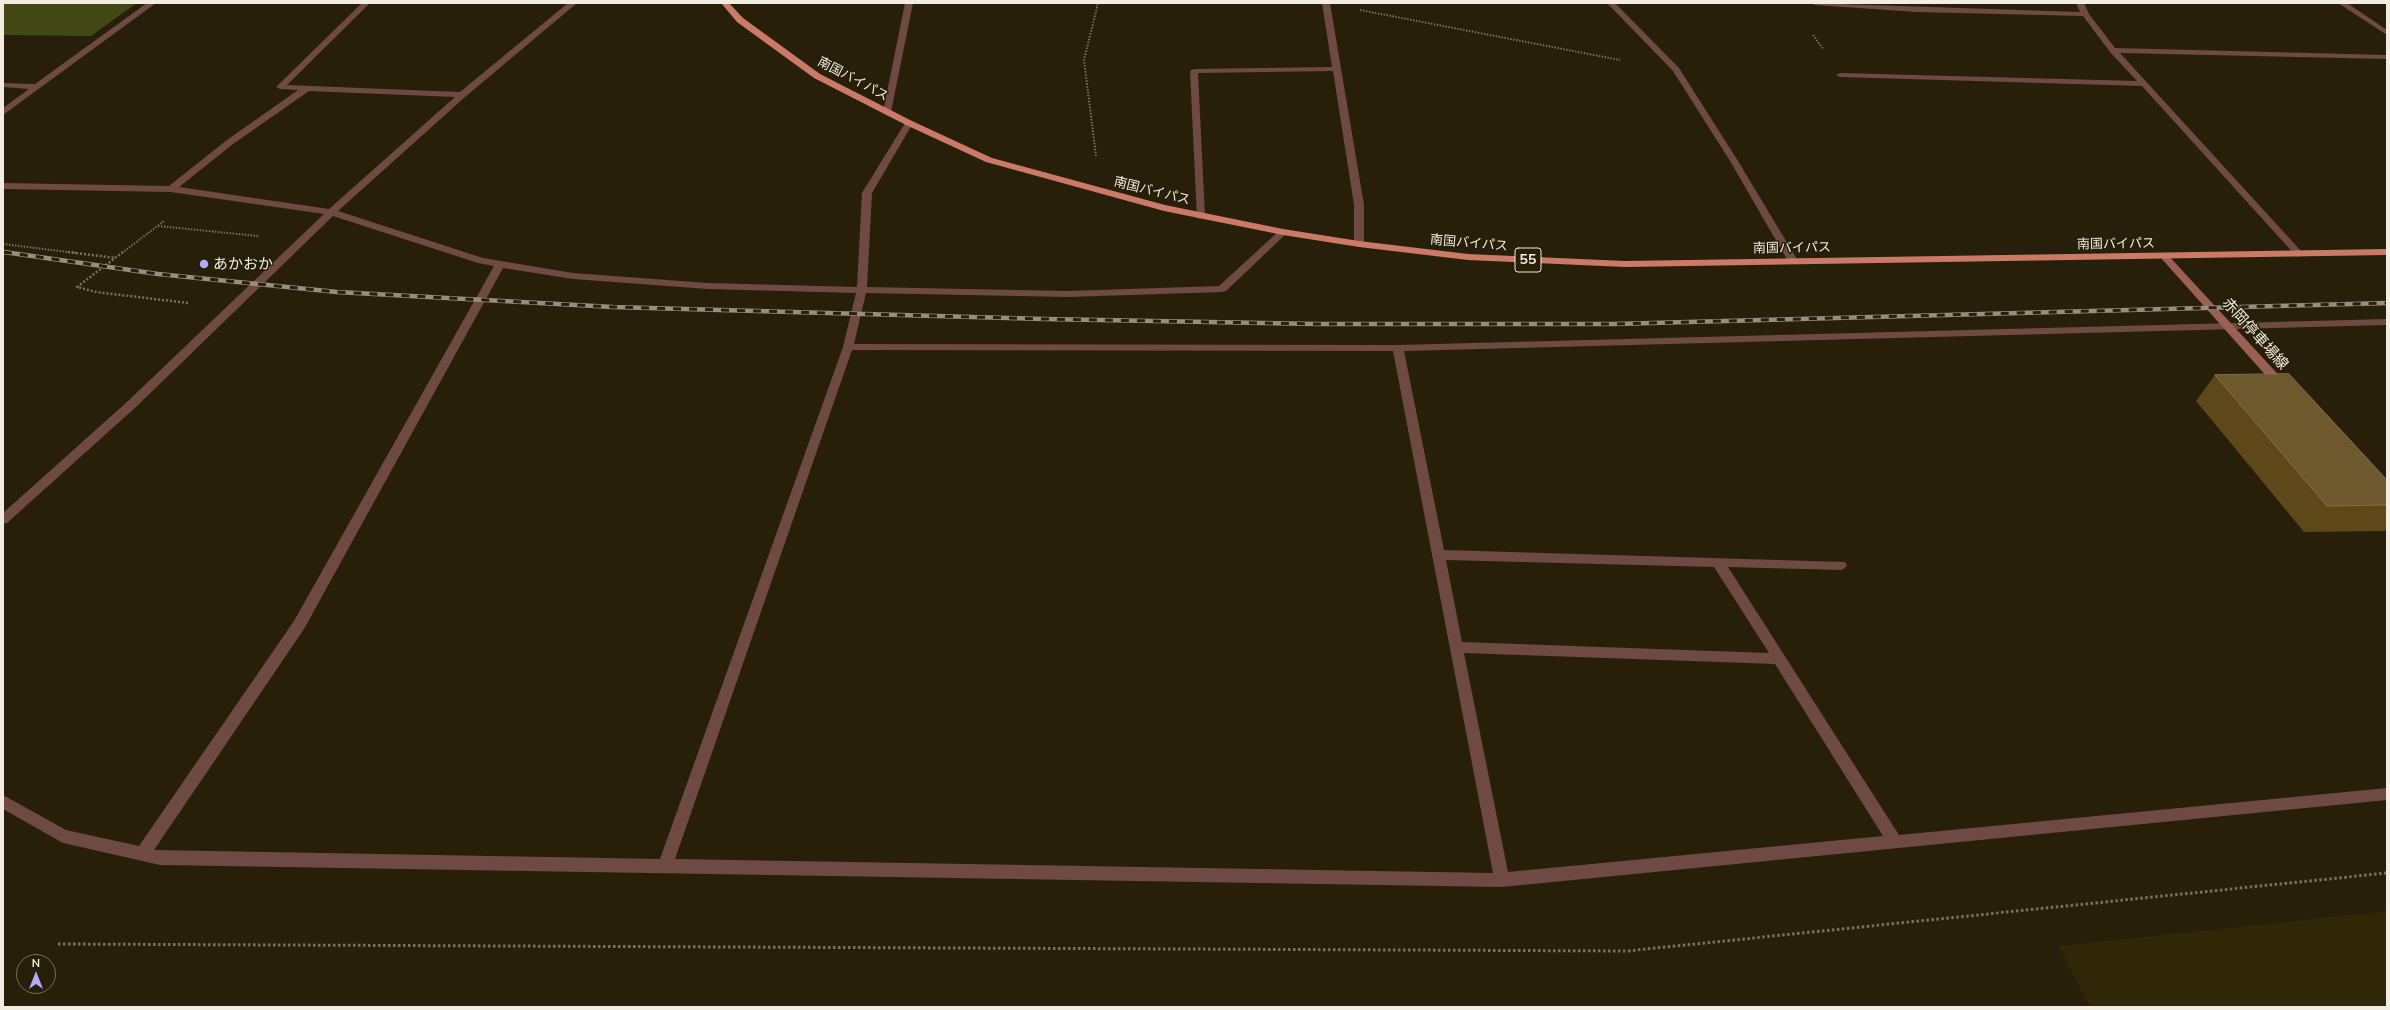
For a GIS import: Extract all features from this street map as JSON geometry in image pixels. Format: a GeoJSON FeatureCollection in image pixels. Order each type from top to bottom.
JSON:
{"type":"FeatureCollection","features":[{"type":"Feature","properties":{"kind":"highway","name":"南国バイパス"},"geometry":{"type":"LineString","coordinates":[[725,3],[740,20],[817,76],[909,123],[989,160],[1101,191],[1200,216],[1283,232],[1359,244],[1468,257],[1625,264],[2387,252]]}},
{"type":"Feature","properties":{"kind":"main road","name":"赤岡停車場線"},"geometry":{"type":"LineString","coordinates":[[2164,256],[2292,397]]}},
{"type":"Feature","properties":{"kind":"street"},"geometry":{"type":"LineString","coordinates":[[3,112],[152,3]]}},
{"type":"Feature","properties":{"kind":"street"},"geometry":{"type":"LineString","coordinates":[[366,3],[280,87],[462,95]]}},
{"type":"Feature","properties":{"kind":"street"},"geometry":{"type":"LineString","coordinates":[[3,520],[132,404],[331,212],[462,95],[573,3]]}},
{"type":"Feature","properties":{"kind":"street"},"geometry":{"type":"LineString","coordinates":[[887,112],[909,3]]}},
{"type":"Feature","properties":{"kind":"street"},"geometry":{"type":"LineString","coordinates":[[1611,3],[1676,70],[1734,161],[1793,261]]}},
{"type":"Feature","properties":{"kind":"street"},"geometry":{"type":"LineString","coordinates":[[1814,3],[1874,9],[1983,10],[2085,14]]}},
{"type":"Feature","properties":{"kind":"street"},"geometry":{"type":"LineString","coordinates":[[2080,3],[2085,14],[2113,50],[2299,254]]}},
{"type":"Feature","properties":{"kind":"street"},"geometry":{"type":"LineString","coordinates":[[2342,3],[2387,33]]}},
{"type":"Feature","properties":{"kind":"street"},"geometry":{"type":"LineString","coordinates":[[1326,4],[1359,204],[1359,244]]}},
{"type":"Feature","properties":{"kind":"street"},"geometry":{"type":"LineString","coordinates":[[2113,50],[2387,57]]}},
{"type":"Feature","properties":{"kind":"street"},"geometry":{"type":"LineString","coordinates":[[1200,216],[1194,71],[1336,69]]}},
{"type":"Feature","properties":{"kind":"street"},"geometry":{"type":"LineString","coordinates":[[1840,75],[2144,84]]}},
{"type":"Feature","properties":{"kind":"street"},"geometry":{"type":"LineString","coordinates":[[3,85],[36,88]]}},
{"type":"Feature","properties":{"kind":"street"},"geometry":{"type":"LineString","coordinates":[[171,189],[230,142],[307,88]]}},
{"type":"Feature","properties":{"kind":"street"},"geometry":{"type":"LineString","coordinates":[[665,866],[848,347],[862,290],[867,193],[909,123]]}},
{"type":"Feature","properties":{"kind":"street"},"geometry":{"type":"LineString","coordinates":[[3,186],[171,189],[201,193],[331,212],[481,261],[574,276],[708,286],[1068,294],[1222,289],[1283,232]]}},
{"type":"Feature","properties":{"kind":"street"},"geometry":{"type":"LineString","coordinates":[[143,854],[299,625],[500,264]]}},
{"type":"Feature","properties":{"kind":"street"},"geometry":{"type":"LineString","coordinates":[[848,347],[1398,348],[2387,322]]}},
{"type":"Feature","properties":{"kind":"street"},"geometry":{"type":"LineString","coordinates":[[1398,348],[1502,880]]}},
{"type":"Feature","properties":{"kind":"street"},"geometry":{"type":"LineString","coordinates":[[1439,555],[1841,565]]}},
{"type":"Feature","properties":{"kind":"street"},"geometry":{"type":"LineString","coordinates":[[1718,562],[1895,842]]}},
{"type":"Feature","properties":{"kind":"street"},"geometry":{"type":"LineString","coordinates":[[1457,647],[1779,659]]}},
{"type":"Feature","properties":{"kind":"street"},"geometry":{"type":"LineString","coordinates":[[3,801],[62,836],[160,858],[1502,880],[2387,794]]}},
{"type":"Feature","properties":{"kind":"path"},"geometry":{"type":"LineString","coordinates":[[1098,3],[1084,60],[1101,191]]}},
{"type":"Feature","properties":{"kind":"path"},"geometry":{"type":"LineString","coordinates":[[1326,4],[1676,70]]}},
{"type":"Feature","properties":{"kind":"path"},"geometry":{"type":"LineString","coordinates":[[1809,29],[1840,75]]}},
{"type":"Feature","properties":{"kind":"path"},"geometry":{"type":"LineString","coordinates":[[194,304],[96,292],[77,287],[201,193]]}},
{"type":"Feature","properties":{"kind":"path"},"geometry":{"type":"LineString","coordinates":[[157,226],[264,237]]}},
{"type":"Feature","properties":{"kind":"path"},"geometry":{"type":"LineString","coordinates":[[3,244],[115,258]]}},
{"type":"Feature","properties":{"kind":"path"},"geometry":{"type":"LineString","coordinates":[[58,944],[1626,951],[2387,874]]}},
{"type":"Feature","properties":{"kind":"green space"},"geometry":{"type":"Polygon","coordinates":[[[3,3],[137,3],[91,36],[3,35],[3,3]]]}},
{"type":"Feature","properties":{"kind":"sand"},"geometry":{"type":"Polygon","coordinates":[[[2387,911],[2387,1007],[2090,1007],[2058,946],[2387,911]]]}},
{"type":"Feature","properties":{"kind":"building"},"geometry":{"type":"Polygon","coordinates":[[[2289,374],[2387,480],[2387,505],[2327,506],[2215,375],[2289,374]]]}},
{"type":"Feature","properties":{"kind":"railway"},"geometry":{"type":"LineString","coordinates":[[3,252],[11,253]]}},
{"type":"Feature","properties":{"kind":"railway"},"geometry":{"type":"LineString","coordinates":[[4,252],[11,253]]}},
{"type":"Feature","properties":{"kind":"railway"},"geometry":{"type":"LineString","coordinates":[[11,253],[158,274],[337,292],[613,307],[1044,319],[1318,324],[1615,324],[2387,303]]}},
{"type":"Feature","properties":{"kind":"place","name":"あかおか"},"geometry":{"type":"Point","coordinates":[204,264]}}]}
